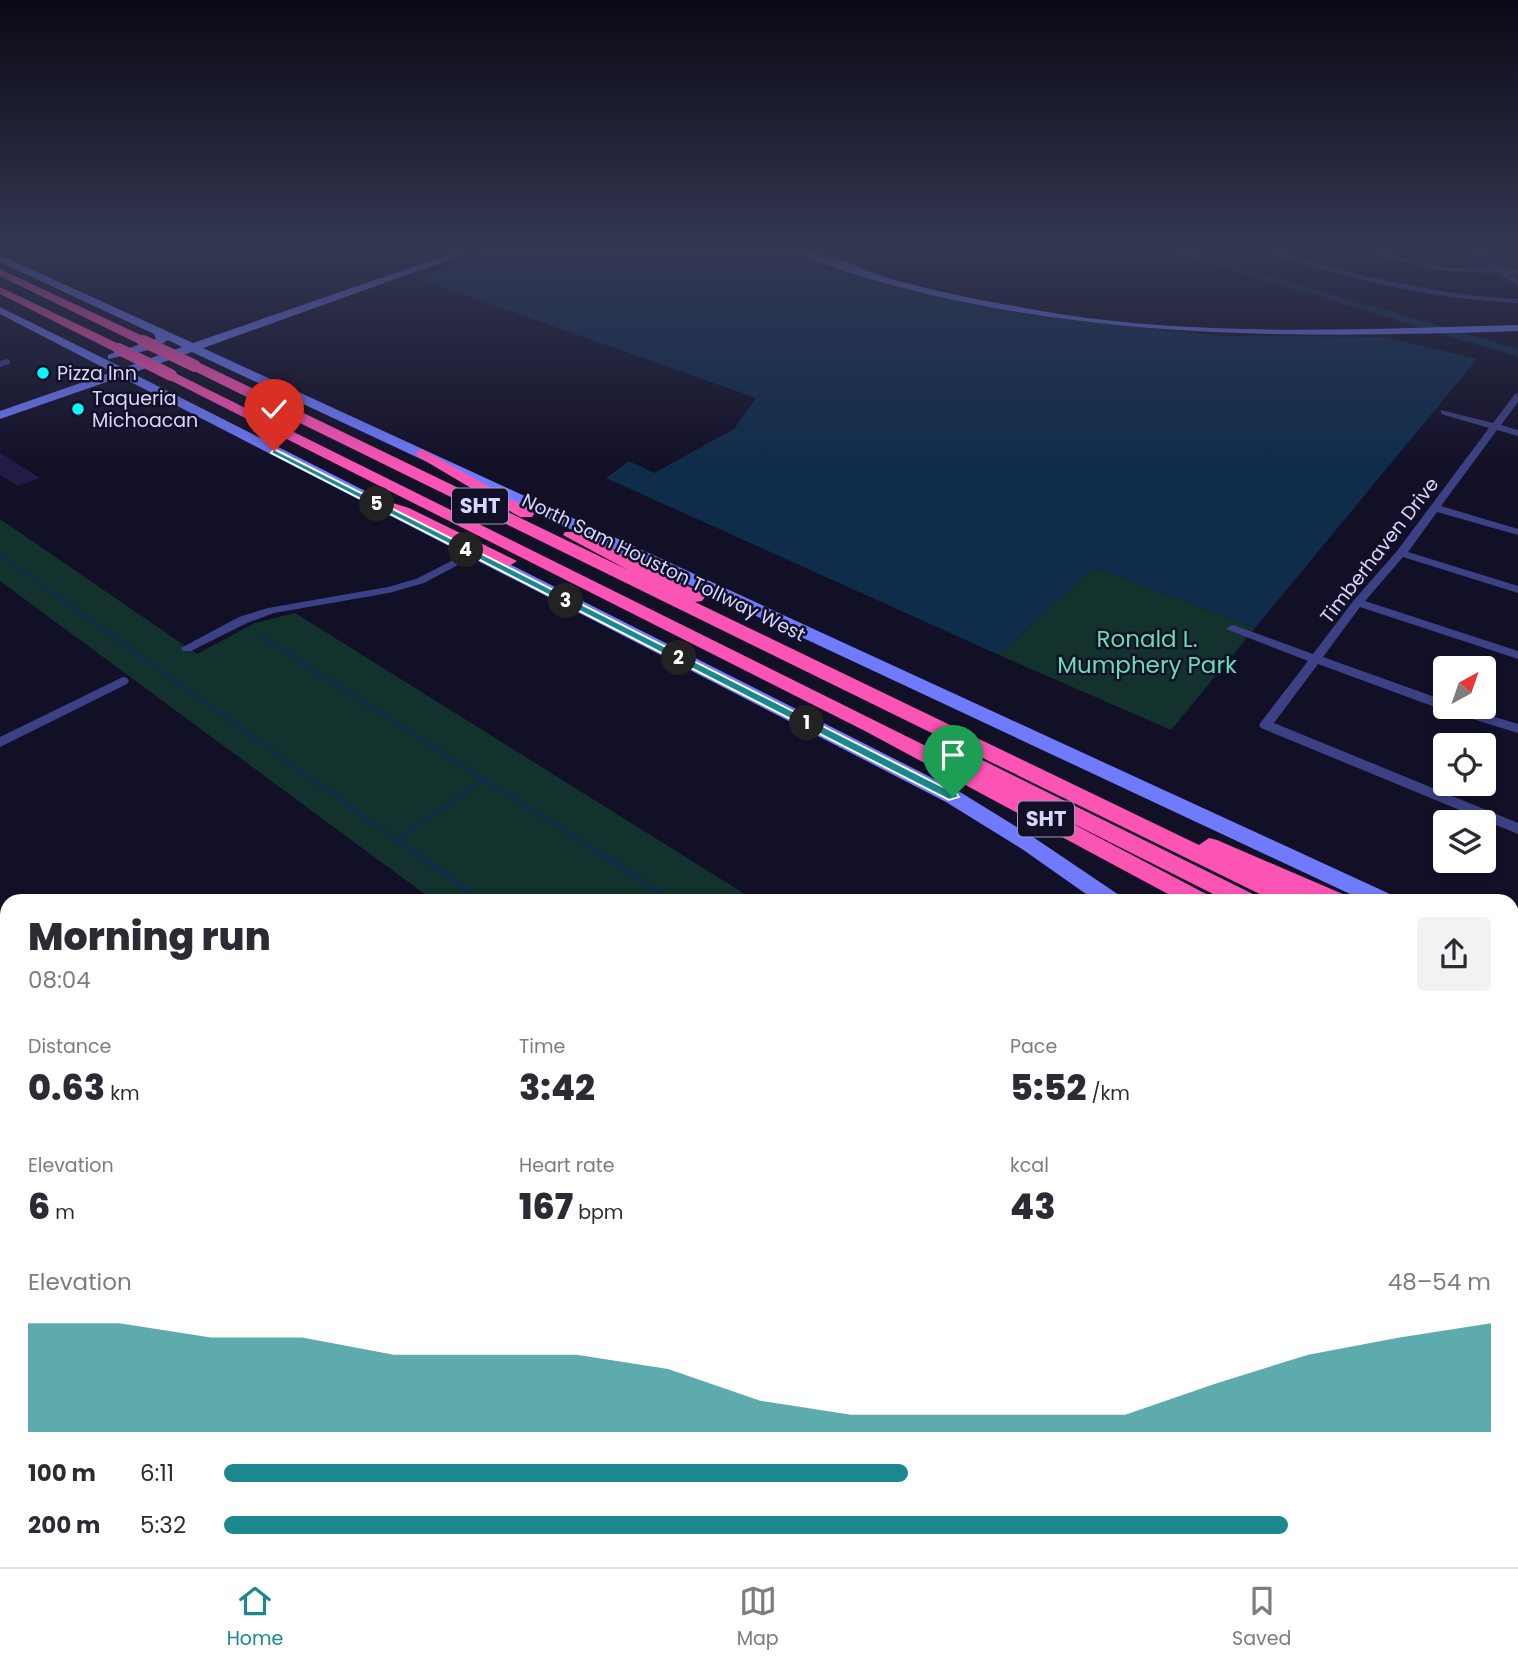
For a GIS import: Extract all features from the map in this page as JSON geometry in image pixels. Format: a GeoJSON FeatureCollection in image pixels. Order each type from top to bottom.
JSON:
{"type":"FeatureCollection","features":[{"type":"Feature","properties":{"kind":"highway","name":"North Sam Houston Tollway West"},"geometry":{"type":"LineString","coordinates":[[65,322],[872,726],[1186,894]]}},
{"type":"Feature","properties":{"kind":"highway","name":"North Sam Houston Tollway West"},"geometry":{"type":"LineString","coordinates":[[105,322],[765,646],[1280,894]]}},
{"type":"Feature","properties":{"kind":"highway"},"geometry":{"type":"LineString","coordinates":[[422,453],[525,513],[642,568],[730,615],[765,646]]}},
{"type":"Feature","properties":{"kind":"highway","name":"North Sam Houston Tollway West"},"geometry":{"type":"LineString","coordinates":[[367,471],[518,540],[1233,894]]}},
{"type":"Feature","properties":{"kind":"highway"},"geometry":{"type":"LineString","coordinates":[[373,502],[402,511],[583,595],[685,632]]}},
{"type":"Feature","properties":{"kind":"highway","name":"North Sam Houston Tollway West"},"geometry":{"type":"LineString","coordinates":[[1117,815],[1177,833],[1321,894]]}},
{"type":"Feature","properties":{"kind":"main road"},"geometry":{"type":"LineString","coordinates":[[24,322],[953,797],[1030,844],[1101,894]]}},
{"type":"Feature","properties":{"kind":"main road"},"geometry":{"type":"LineString","coordinates":[[139,322],[1369,894]]}},
{"type":"Feature","properties":{"kind":"main road"},"geometry":{"type":"LineString","coordinates":[[0,415],[80,383],[255,322]]}},
{"type":"Feature","properties":{"kind":"main road"},"geometry":{"type":"LineString","coordinates":[[1119,322],[1255,334],[1518,328]]}},
{"type":"Feature","properties":{"kind":"main road"},"geometry":{"type":"LineString","coordinates":[[158,331],[224,333]]}},
{"type":"Feature","properties":{"kind":"main road"},"geometry":{"type":"LineString","coordinates":[[90,356],[117,357],[150,347],[162,340],[158,331]]}},
{"type":"Feature","properties":{"kind":"main road"},"geometry":{"type":"LineString","coordinates":[[214,358],[214,345],[224,333]]}},
{"type":"Feature","properties":{"kind":"main road"},"geometry":{"type":"LineString","coordinates":[[80,383],[94,362],[90,356]]}},
{"type":"Feature","properties":{"kind":"main road"},"geometry":{"type":"LineString","coordinates":[[143,383],[144,376],[152,369],[184,358],[214,358]]}},
{"type":"Feature","properties":{"kind":"main road"},"geometry":{"type":"LineString","coordinates":[[0,406],[80,383],[143,383]]}},
{"type":"Feature","properties":{"kind":"street","name":"Timberhaven Drive"},"geometry":{"type":"LineString","coordinates":[[1518,396],[1401,553],[1358,602],[1266,724],[1518,830]]}},
{"type":"Feature","properties":{"kind":"street"},"geometry":{"type":"LineString","coordinates":[[1444,412],[1518,433]]}},
{"type":"Feature","properties":{"kind":"street"},"geometry":{"type":"LineString","coordinates":[[1435,508],[1518,533]]}},
{"type":"Feature","properties":{"kind":"street"},"geometry":{"type":"LineString","coordinates":[[187,648],[243,620],[272,610],[389,590],[420,581],[473,553]]}},
{"type":"Feature","properties":{"kind":"street"},"geometry":{"type":"LineString","coordinates":[[1401,553],[1518,590]]}},
{"type":"Feature","properties":{"kind":"street"},"geometry":{"type":"LineString","coordinates":[[1358,602],[1518,655]]}},
{"type":"Feature","properties":{"kind":"street"},"geometry":{"type":"LineString","coordinates":[[1232,629],[1433,702]]}},
{"type":"Feature","properties":{"kind":"street"},"geometry":{"type":"LineString","coordinates":[[0,744],[123,681]]}},
{"type":"Feature","properties":{"kind":"street"},"geometry":{"type":"LineString","coordinates":[[1486,719],[1518,729]]}},
{"type":"Feature","properties":{"kind":"green space"},"geometry":{"type":"Polygon","coordinates":[[[0,519],[197,654],[255,623],[295,613],[745,894],[425,894],[0,581],[0,519]]]}},
{"type":"Feature","properties":{"kind":"green space","name":"Ronald L. Mumphery Park"},"geometry":{"type":"Polygon","coordinates":[[[1094,567],[1255,628],[1171,730],[999,655],[1094,567]]]}},
{"type":"Feature","properties":{"kind":"water"},"geometry":{"type":"Polygon","coordinates":[[[542,322],[1091,322],[1221,336],[1385,337],[1477,359],[1255,628],[1094,567],[999,655],[606,478],[629,461],[654,473],[734,429],[756,398],[542,322]]]}},
{"type":"Feature","properties":{"kind":"building"},"geometry":{"type":"Polygon","coordinates":[[[121,391],[140,401],[126,406],[107,396],[121,391]]]}},
{"type":"Feature","properties":{"kind":"building"},"geometry":{"type":"Polygon","coordinates":[[[0,453],[40,478],[18,486],[0,475],[0,453]]]}},
{"type":"Feature","properties":{"kind":"waterway"},"geometry":{"type":"LineString","coordinates":[[1414,322],[1518,353]]}},
{"type":"Feature","properties":{"kind":"waterway"},"geometry":{"type":"LineString","coordinates":[[0,555],[59,597]]}},
{"type":"Feature","properties":{"kind":"waterway"},"geometry":{"type":"LineString","coordinates":[[57,596],[405,846]]}},
{"type":"Feature","properties":{"kind":"waterway"},"geometry":{"type":"LineString","coordinates":[[259,635],[484,779]]}},
{"type":"Feature","properties":{"kind":"waterway"},"geometry":{"type":"LineString","coordinates":[[397,840],[484,779]]}},
{"type":"Feature","properties":{"kind":"waterway"},"geometry":{"type":"LineString","coordinates":[[484,779],[588,846]]}},
{"type":"Feature","properties":{"kind":"waterway"},"geometry":{"type":"LineString","coordinates":[[403,844],[472,894]]}},
{"type":"Feature","properties":{"kind":"waterway"},"geometry":{"type":"LineString","coordinates":[[586,844],[663,894]]}},
{"type":"Feature","properties":{"kind":"place","name":"Pizza Inn"},"geometry":{"type":"Point","coordinates":[43,373]}},
{"type":"Feature","properties":{"kind":"place","name":"Taqueria Michoacan"},"geometry":{"type":"Point","coordinates":[78,409]}},
{"type":"Feature","properties":{"kind":"route"},"geometry":{"type":"LineString","coordinates":[[274,451],[953,797]]}}]}
